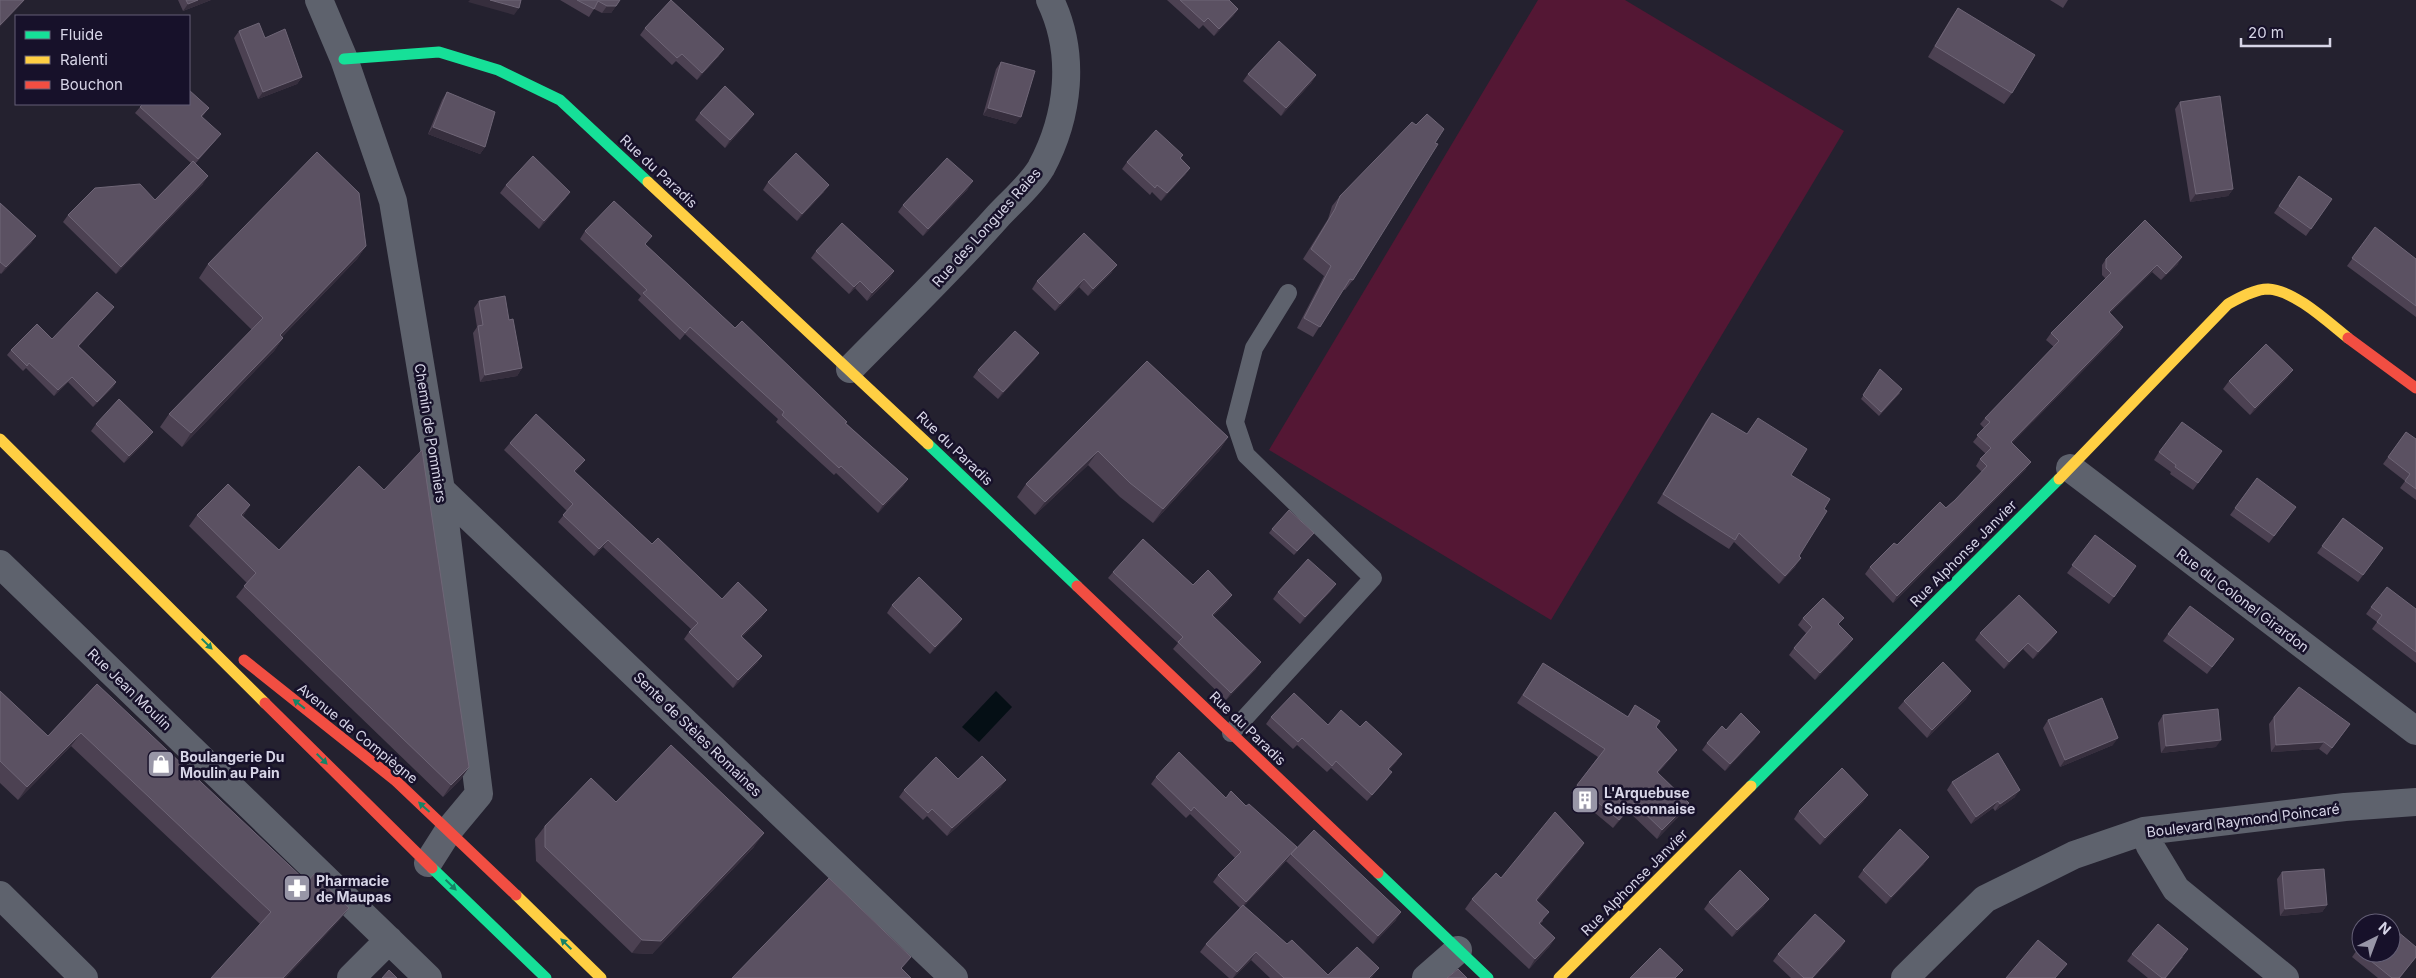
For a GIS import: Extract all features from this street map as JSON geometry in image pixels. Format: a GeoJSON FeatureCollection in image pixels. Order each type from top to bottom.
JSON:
{"type":"FeatureCollection","features":[{"type":"Feature","properties":{"kind":"street","name":"Chemin de Pommiers"},"geometry":{"type":"LineString","coordinates":[[319,0],[344,59],[393,201],[442,490],[479,794],[449,830],[428,863]]}},
{"type":"Feature","properties":{"kind":"street","name":"Rue des Longues Raies"},"geometry":{"type":"LineString","coordinates":[[850,369],[973,244],[1040,169],[1062,121],[1068,69],[1056,13],[1050,0]]}},
{"type":"Feature","properties":{"kind":"street","name":"Rue du Paradis"},"geometry":{"type":"LineString","coordinates":[[344,59],[439,52],[498,70],[560,100],[850,369],[1488,978]]}},
{"type":"Feature","properties":{"kind":"street","name":"Rue Alphonse Janvier"},"geometry":{"type":"LineString","coordinates":[[1558,978],[2070,468],[2228,304],[2244,295],[2268,289],[2292,296],[2416,388]]}},
{"type":"Feature","properties":{"kind":"street"},"geometry":{"type":"LineString","coordinates":[[0,439],[370,808],[546,978]]}},
{"type":"Feature","properties":{"kind":"street","name":"Rue du Colonel Girardon"},"geometry":{"type":"LineString","coordinates":[[2070,468],[2416,731]]}},
{"type":"Feature","properties":{"kind":"street","name":"Sente de Stèles Romaines"},"geometry":{"type":"LineString","coordinates":[[442,490],[954,978]]}},
{"type":"Feature","properties":{"kind":"street"},"geometry":{"type":"LineString","coordinates":[[86,523],[219,640]]}},
{"type":"Feature","properties":{"kind":"street","name":"Rue Jean Moulin"},"geometry":{"type":"LineString","coordinates":[[0,564],[428,978]]}},
{"type":"Feature","properties":{"kind":"street","name":"Avenue de Compiègne"},"geometry":{"type":"LineString","coordinates":[[234,652],[396,781],[601,978]]}},
{"type":"Feature","properties":{"kind":"street","name":"Boulevard Raymond Poincaré"},"geometry":{"type":"LineString","coordinates":[[1906,978],[1985,899],[2074,855],[2144,831],[2335,808],[2416,802]]}},
{"type":"Feature","properties":{"kind":"street"},"geometry":{"type":"LineString","coordinates":[[2144,831],[2150,846],[2176,889],[2285,978]]}},
{"type":"Feature","properties":{"kind":"street"},"geometry":{"type":"LineString","coordinates":[[0,895],[84,978]]}},
{"type":"Feature","properties":{"kind":"street"},"geometry":{"type":"LineString","coordinates":[[352,978],[389,940]]}},
{"type":"Feature","properties":{"kind":"street"},"geometry":{"type":"LineString","coordinates":[[1426,978],[1458,950]]}},
{"type":"Feature","properties":{"kind":"lane"},"geometry":{"type":"LineString","coordinates":[[1231,733],[1373,578],[1246,454],[1235,422],[1254,348],[1288,293]]}},
{"type":"Feature","properties":{"kind":"shaded area"},"geometry":{"type":"Polygon","coordinates":[[[1538,0],[1625,0],[1844,131],[1551,620],[1269,450],[1538,0]]]}},
{"type":"Feature","properties":{"kind":"shaded area"},"geometry":{"type":"Polygon","coordinates":[[[996,691],[1012,707],[979,742],[962,727],[996,691]]]}},
{"type":"Feature","properties":{"kind":"building"},"geometry":{"type":"Polygon","coordinates":[[[0,0],[24,0],[0,25],[0,0]]]}},
{"type":"Feature","properties":{"kind":"building"},"geometry":{"type":"Polygon","coordinates":[[[186,0],[198,0],[188,4],[186,0]]]}},
{"type":"Feature","properties":{"kind":"building"},"geometry":{"type":"Polygon","coordinates":[[[490,0],[521,0],[519,8],[490,0]]]}},
{"type":"Feature","properties":{"kind":"building"},"geometry":{"type":"Polygon","coordinates":[[[577,0],[620,0],[616,6],[607,6],[598,1],[594,9],[577,0]]]}},
{"type":"Feature","properties":{"kind":"building"},"geometry":{"type":"Polygon","coordinates":[[[671,0],[724,49],[702,73],[682,54],[677,58],[645,28],[671,0]]]}},
{"type":"Feature","properties":{"kind":"building"},"geometry":{"type":"Polygon","coordinates":[[[1180,0],[1229,0],[1238,9],[1219,29],[1208,18],[1204,22],[1180,0]]]}},
{"type":"Feature","properties":{"kind":"building"},"geometry":{"type":"Polygon","coordinates":[[[1958,8],[2035,55],[2012,93],[1935,46],[1958,8]]]}},
{"type":"Feature","properties":{"kind":"building"},"geometry":{"type":"Polygon","coordinates":[[[259,23],[265,38],[285,29],[302,77],[263,92],[239,31],[259,23]]]}},
{"type":"Feature","properties":{"kind":"building"},"geometry":{"type":"Polygon","coordinates":[[[1279,41],[1316,75],[1286,108],[1248,74],[1279,41]]]}},
{"type":"Feature","properties":{"kind":"building"},"geometry":{"type":"Polygon","coordinates":[[[1001,62],[1035,71],[1021,117],[988,108],[1001,62]]]}},
{"type":"Feature","properties":{"kind":"building"},"geometry":{"type":"Polygon","coordinates":[[[725,86],[754,114],[730,140],[700,113],[725,86]]]}},
{"type":"Feature","properties":{"kind":"building"},"geometry":{"type":"Polygon","coordinates":[[[190,91],[209,108],[201,116],[221,134],[198,159],[140,107],[142,105],[190,105],[190,91]]]}},
{"type":"Feature","properties":{"kind":"building"},"geometry":{"type":"Polygon","coordinates":[[[447,92],[495,112],[485,147],[433,127],[447,92]]]}},
{"type":"Feature","properties":{"kind":"building"},"geometry":{"type":"Polygon","coordinates":[[[2220,96],[2233,189],[2196,194],[2180,102],[2220,96]]]}},
{"type":"Feature","properties":{"kind":"building"},"geometry":{"type":"Polygon","coordinates":[[[1427,114],[1444,129],[1435,143],[1438,144],[1353,280],[1350,279],[1320,327],[1304,318],[1331,266],[1311,249],[1335,209],[1340,196],[1412,122],[1416,125],[1427,114]]]}},
{"type":"Feature","properties":{"kind":"building"},"geometry":{"type":"Polygon","coordinates":[[[1156,130],[1183,155],[1180,158],[1190,168],[1167,193],[1157,185],[1155,188],[1127,162],[1156,130]]]}},
{"type":"Feature","properties":{"kind":"building"},"geometry":{"type":"Polygon","coordinates":[[[317,152],[359,193],[366,246],[280,335],[283,338],[191,433],[169,414],[263,318],[208,264],[317,152]]]}},
{"type":"Feature","properties":{"kind":"building"},"geometry":{"type":"Polygon","coordinates":[[[796,153],[829,185],[802,214],[768,182],[796,153]]]}},
{"type":"Feature","properties":{"kind":"building"},"geometry":{"type":"Polygon","coordinates":[[[533,156],[570,192],[544,221],[506,185],[533,156]]]}},
{"type":"Feature","properties":{"kind":"building"},"geometry":{"type":"Polygon","coordinates":[[[947,158],[973,181],[928,229],[903,205],[947,158]]]}},
{"type":"Feature","properties":{"kind":"building"},"geometry":{"type":"Polygon","coordinates":[[[193,161],[208,176],[121,267],[68,215],[95,188],[140,184],[155,200],[193,161]]]}},
{"type":"Feature","properties":{"kind":"building"},"geometry":{"type":"Polygon","coordinates":[[[2299,176],[2332,199],[2311,229],[2279,206],[2299,176]]]}},
{"type":"Feature","properties":{"kind":"building"},"geometry":{"type":"Polygon","coordinates":[[[614,201],[652,236],[645,244],[735,328],[742,321],[847,422],[845,423],[908,479],[883,505],[841,466],[839,468],[782,415],[784,412],[690,327],[685,333],[643,293],[647,290],[585,231],[614,201]]]}},
{"type":"Feature","properties":{"kind":"building"},"geometry":{"type":"Polygon","coordinates":[[[0,203],[36,236],[6,267],[0,262],[0,203]]]}},
{"type":"Feature","properties":{"kind":"building"},"geometry":{"type":"Polygon","coordinates":[[[2145,220],[2182,257],[2166,274],[2157,265],[2109,312],[2123,327],[2011,442],[2031,462],[1897,596],[1870,567],[1894,543],[1897,545],[1940,502],[1946,508],[1987,466],[1980,459],[1991,448],[1977,435],[1990,422],[1985,418],[2059,341],[2051,333],[2111,273],[2106,268],[2106,259],[2145,220]]]}},
{"type":"Feature","properties":{"kind":"building"},"geometry":{"type":"Polygon","coordinates":[[[842,223],[894,271],[872,293],[860,281],[854,287],[816,251],[842,223]]]}},
{"type":"Feature","properties":{"kind":"building"},"geometry":{"type":"Polygon","coordinates":[[[2375,227],[2416,259],[2416,306],[2352,258],[2375,227]]]}},
{"type":"Feature","properties":{"kind":"building"},"geometry":{"type":"Polygon","coordinates":[[[1084,233],[1117,265],[1093,289],[1084,279],[1060,304],[1037,281],[1084,233]]]}},
{"type":"Feature","properties":{"kind":"building"},"geometry":{"type":"Polygon","coordinates":[[[97,292],[114,307],[78,346],[116,382],[97,402],[72,377],[58,390],[29,363],[27,366],[11,350],[37,324],[52,339],[97,292]]]}},
{"type":"Feature","properties":{"kind":"building"},"geometry":{"type":"Polygon","coordinates":[[[505,296],[509,320],[513,319],[522,368],[485,375],[478,326],[483,325],[479,301],[505,296]]]}},
{"type":"Feature","properties":{"kind":"building"},"geometry":{"type":"Polygon","coordinates":[[[1015,331],[1039,353],[1003,392],[978,370],[1015,331]]]}},
{"type":"Feature","properties":{"kind":"building"},"geometry":{"type":"Polygon","coordinates":[[[2266,344],[2293,370],[2255,408],[2229,381],[2266,344]]]}},
{"type":"Feature","properties":{"kind":"building"},"geometry":{"type":"Polygon","coordinates":[[[1147,361],[1228,437],[1163,509],[1130,483],[1098,451],[1045,502],[1026,484],[1147,361]]]}},
{"type":"Feature","properties":{"kind":"building"},"geometry":{"type":"Polygon","coordinates":[[[1880,369],[1902,389],[1881,412],[1863,395],[1880,369]]]}},
{"type":"Feature","properties":{"kind":"building"},"geometry":{"type":"Polygon","coordinates":[[[119,399],[153,432],[129,456],[96,424],[119,399]]]}},
{"type":"Feature","properties":{"kind":"building"},"geometry":{"type":"Polygon","coordinates":[[[1712,413],[1747,434],[1758,418],[1807,449],[1791,475],[1830,499],[1824,509],[1827,511],[1799,556],[1801,558],[1785,576],[1739,533],[1735,540],[1663,494],[1712,413]]]}},
{"type":"Feature","properties":{"kind":"building"},"geometry":{"type":"Polygon","coordinates":[[[536,414],[585,460],[574,471],[652,544],[658,538],[722,599],[738,582],[767,610],[741,636],[762,656],[738,680],[689,632],[698,623],[608,540],[599,549],[563,515],[573,504],[510,443],[536,414]]]}},
{"type":"Feature","properties":{"kind":"building"},"geometry":{"type":"Polygon","coordinates":[[[2182,422],[2222,451],[2198,483],[2175,467],[2176,465],[2159,452],[2182,422]]]}},
{"type":"Feature","properties":{"kind":"building"},"geometry":{"type":"Polygon","coordinates":[[[2406,432],[2416,439],[2416,489],[2405,481],[2410,474],[2388,457],[2406,432]]]}},
{"type":"Feature","properties":{"kind":"building"},"geometry":{"type":"Polygon","coordinates":[[[422,450],[469,767],[451,785],[244,586],[256,573],[197,515],[228,484],[250,505],[241,515],[279,550],[359,466],[384,490],[422,450]]]}},
{"type":"Feature","properties":{"kind":"building"},"geometry":{"type":"Polygon","coordinates":[[[2257,478],[2296,507],[2274,536],[2235,508],[2257,478]]]}},
{"type":"Feature","properties":{"kind":"building"},"geometry":{"type":"Polygon","coordinates":[[[1289,510],[1314,533],[1297,551],[1272,529],[1289,510]]]}},
{"type":"Feature","properties":{"kind":"building"},"geometry":{"type":"Polygon","coordinates":[[[2343,518],[2383,548],[2363,575],[2322,546],[2343,518]]]}},
{"type":"Feature","properties":{"kind":"building"},"geometry":{"type":"Polygon","coordinates":[[[2095,535],[2136,566],[2114,597],[2072,565],[2095,535]]]}},
{"type":"Feature","properties":{"kind":"building"},"geometry":{"type":"Polygon","coordinates":[[[1143,539],[1193,585],[1208,570],[1232,595],[1212,615],[1261,662],[1231,693],[1178,642],[1183,637],[1113,572],[1143,539]]]}},
{"type":"Feature","properties":{"kind":"building"},"geometry":{"type":"Polygon","coordinates":[[[1308,559],[1336,584],[1305,617],[1278,592],[1308,559]]]}},
{"type":"Feature","properties":{"kind":"building"},"geometry":{"type":"Polygon","coordinates":[[[919,577],[962,619],[935,647],[892,605],[919,577]]]}},
{"type":"Feature","properties":{"kind":"building"},"geometry":{"type":"Polygon","coordinates":[[[2387,587],[2416,609],[2416,652],[2377,622],[2382,615],[2371,607],[2387,587]]]}},
{"type":"Feature","properties":{"kind":"building"},"geometry":{"type":"Polygon","coordinates":[[[2019,595],[2057,632],[2038,652],[2028,643],[2009,662],[1980,633],[2019,595]]]}},
{"type":"Feature","properties":{"kind":"building"},"geometry":{"type":"Polygon","coordinates":[[[1823,598],[1844,618],[1838,624],[1853,639],[1820,673],[1794,648],[1812,627],[1803,618],[1823,598]]]}},
{"type":"Feature","properties":{"kind":"building"},"geometry":{"type":"Polygon","coordinates":[[[2190,606],[2234,639],[2212,667],[2168,634],[2190,606]]]}},
{"type":"Feature","properties":{"kind":"building"},"geometry":{"type":"Polygon","coordinates":[[[1943,662],[1971,691],[1932,730],[1904,701],[1943,662]]]}},
{"type":"Feature","properties":{"kind":"building"},"geometry":{"type":"Polygon","coordinates":[[[1543,663],[1628,717],[1635,705],[1660,721],[1656,727],[1677,750],[1657,772],[1689,803],[1662,830],[1634,803],[1619,820],[1577,785],[1605,749],[1523,695],[1543,663]]]}},
{"type":"Feature","properties":{"kind":"building"},"geometry":{"type":"Polygon","coordinates":[[[97,684],[307,882],[314,874],[349,908],[283,978],[211,978],[271,912],[81,733],[27,787],[0,761],[0,691],[48,736],[97,684]]]}},
{"type":"Feature","properties":{"kind":"building"},"geometry":{"type":"Polygon","coordinates":[[[2299,687],[2350,724],[2332,748],[2324,742],[2276,745],[2274,717],[2299,687]]]}},
{"type":"Feature","properties":{"kind":"building"},"geometry":{"type":"Polygon","coordinates":[[[1294,693],[1328,725],[1341,710],[1360,727],[1366,721],[1402,754],[1388,769],[1392,772],[1372,795],[1336,761],[1332,766],[1302,738],[1298,742],[1271,717],[1294,693]]]}},
{"type":"Feature","properties":{"kind":"building"},"geometry":{"type":"Polygon","coordinates":[[[2102,698],[2118,738],[2065,760],[2048,720],[2102,698]]]}},
{"type":"Feature","properties":{"kind":"building"},"geometry":{"type":"Polygon","coordinates":[[[2218,709],[2221,740],[2166,746],[2163,715],[2218,709]]]}},
{"type":"Feature","properties":{"kind":"building"},"geometry":{"type":"Polygon","coordinates":[[[1741,713],[1760,732],[1730,764],[1707,743],[1722,726],[1726,730],[1741,713]]]}},
{"type":"Feature","properties":{"kind":"building"},"geometry":{"type":"Polygon","coordinates":[[[671,745],[764,833],[661,941],[642,940],[545,847],[545,826],[591,778],[616,802],[671,745]]]}},
{"type":"Feature","properties":{"kind":"building"},"geometry":{"type":"Polygon","coordinates":[[[1179,752],[1226,798],[1231,791],[1246,806],[1249,804],[1297,847],[1246,902],[1218,875],[1241,852],[1194,807],[1191,811],[1156,777],[1179,752]]]}},
{"type":"Feature","properties":{"kind":"building"},"geometry":{"type":"Polygon","coordinates":[[[1998,753],[2020,790],[2000,804],[1998,801],[1976,817],[1952,782],[1998,753]]]}},
{"type":"Feature","properties":{"kind":"building"},"geometry":{"type":"Polygon","coordinates":[[[982,756],[1006,780],[952,828],[932,809],[928,813],[904,790],[936,757],[958,779],[982,756]]]}},
{"type":"Feature","properties":{"kind":"building"},"geometry":{"type":"Polygon","coordinates":[[[1842,768],[1868,795],[1825,838],[1799,811],[1842,768]]]}},
{"type":"Feature","properties":{"kind":"building"},"geometry":{"type":"Polygon","coordinates":[[[1555,812],[1584,843],[1536,900],[1549,912],[1539,923],[1555,938],[1535,959],[1472,899],[1496,873],[1501,878],[1555,812]]]}},
{"type":"Feature","properties":{"kind":"building"},"geometry":{"type":"Polygon","coordinates":[[[1900,829],[1929,857],[1891,897],[1863,870],[1900,829]]]}},
{"type":"Feature","properties":{"kind":"building"},"geometry":{"type":"Polygon","coordinates":[[[1314,830],[1401,912],[1378,936],[1291,854],[1314,830]]]}},
{"type":"Feature","properties":{"kind":"building"},"geometry":{"type":"Polygon","coordinates":[[[2324,869],[2327,905],[2285,909],[2282,872],[2324,869]]]}},
{"type":"Feature","properties":{"kind":"building"},"geometry":{"type":"Polygon","coordinates":[[[1740,870],[1769,899],[1737,930],[1709,902],[1740,870]]]}},
{"type":"Feature","properties":{"kind":"building"},"geometry":{"type":"Polygon","coordinates":[[[829,878],[911,957],[901,968],[911,978],[732,978],[829,878]]]}},
{"type":"Feature","properties":{"kind":"building"},"geometry":{"type":"Polygon","coordinates":[[[1243,905],[1287,944],[1292,940],[1328,975],[1357,947],[1379,968],[1369,978],[1284,978],[1256,952],[1237,972],[1206,944],[1243,905]]]}},
{"type":"Feature","properties":{"kind":"building"},"geometry":{"type":"Polygon","coordinates":[[[1815,914],[1845,941],[1812,978],[1804,978],[1778,954],[1815,914]]]}},
{"type":"Feature","properties":{"kind":"building"},"geometry":{"type":"Polygon","coordinates":[[[2158,924],[2188,949],[2165,978],[2162,978],[2132,954],[2158,924]]]}},
{"type":"Feature","properties":{"kind":"building"},"geometry":{"type":"Polygon","coordinates":[[[2401,934],[2416,947],[2416,957],[2399,978],[2392,978],[2373,963],[2401,963],[2401,934]]]}},
{"type":"Feature","properties":{"kind":"building"},"geometry":{"type":"Polygon","coordinates":[[[2038,940],[2067,964],[2055,978],[2006,978],[2038,940]]]}},
{"type":"Feature","properties":{"kind":"building"},"geometry":{"type":"Polygon","coordinates":[[[1660,948],[1683,970],[1675,978],[1630,978],[1660,948]]]}},
{"type":"Feature","properties":{"kind":"building"},"geometry":{"type":"Polygon","coordinates":[[[1458,969],[1467,978],[1447,978],[1458,969]]]}},
{"type":"Feature","properties":{"kind":"building"},"geometry":{"type":"Polygon","coordinates":[[[389,970],[397,978],[382,978],[389,970]]]}},
{"type":"Feature","properties":{"kind":"traffic: fast"},"geometry":{"type":"LineString","coordinates":[[344,59],[439,52],[498,70],[560,100],[648,182]]}},
{"type":"Feature","properties":{"kind":"traffic: fast"},"geometry":{"type":"LineString","coordinates":[[928,444],[1077,586]]}},
{"type":"Feature","properties":{"kind":"traffic: fast"},"geometry":{"type":"LineString","coordinates":[[1751,786],[2059,479]]}},
{"type":"Feature","properties":{"kind":"traffic: fast"},"geometry":{"type":"LineString","coordinates":[[432,868],[546,978]]}},
{"type":"Feature","properties":{"kind":"traffic: fast"},"geometry":{"type":"LineString","coordinates":[[1378,873],[1488,978]]}},
{"type":"Feature","properties":{"kind":"traffic: slow"},"geometry":{"type":"LineString","coordinates":[[648,182],[928,444]]}},
{"type":"Feature","properties":{"kind":"traffic: slow"},"geometry":{"type":"LineString","coordinates":[[2059,479],[2228,304],[2242,297],[2258,290],[2268,289],[2289,295],[2321,316],[2348,338]]}},
{"type":"Feature","properties":{"kind":"traffic: slow"},"geometry":{"type":"LineString","coordinates":[[0,439],[265,703]]}},
{"type":"Feature","properties":{"kind":"traffic: slow"},"geometry":{"type":"LineString","coordinates":[[1559,978],[1751,786]]}},
{"type":"Feature","properties":{"kind":"traffic: slow"},"geometry":{"type":"LineString","coordinates":[[516,895],[601,978]]}},
{"type":"Feature","properties":{"kind":"traffic: jam"},"geometry":{"type":"LineString","coordinates":[[2348,338],[2416,388]]}},
{"type":"Feature","properties":{"kind":"traffic: jam"},"geometry":{"type":"LineString","coordinates":[[1077,586],[1378,873]]}},
{"type":"Feature","properties":{"kind":"traffic: jam"},"geometry":{"type":"LineString","coordinates":[[244,660],[396,781],[516,895]]}},
{"type":"Feature","properties":{"kind":"traffic: jam"},"geometry":{"type":"LineString","coordinates":[[265,703],[432,868]]}},
{"type":"Feature","properties":{"kind":"place","name":"Boulangerie Du Moulin au Pain"},"geometry":{"type":"Point","coordinates":[161,764]}},
{"type":"Feature","properties":{"kind":"place","name":"L'Arquebuse Soissonnaise"},"geometry":{"type":"Point","coordinates":[1585,800]}},
{"type":"Feature","properties":{"kind":"place","name":"Pharmacie de Maupas"},"geometry":{"type":"Point","coordinates":[297,888]}}]}
